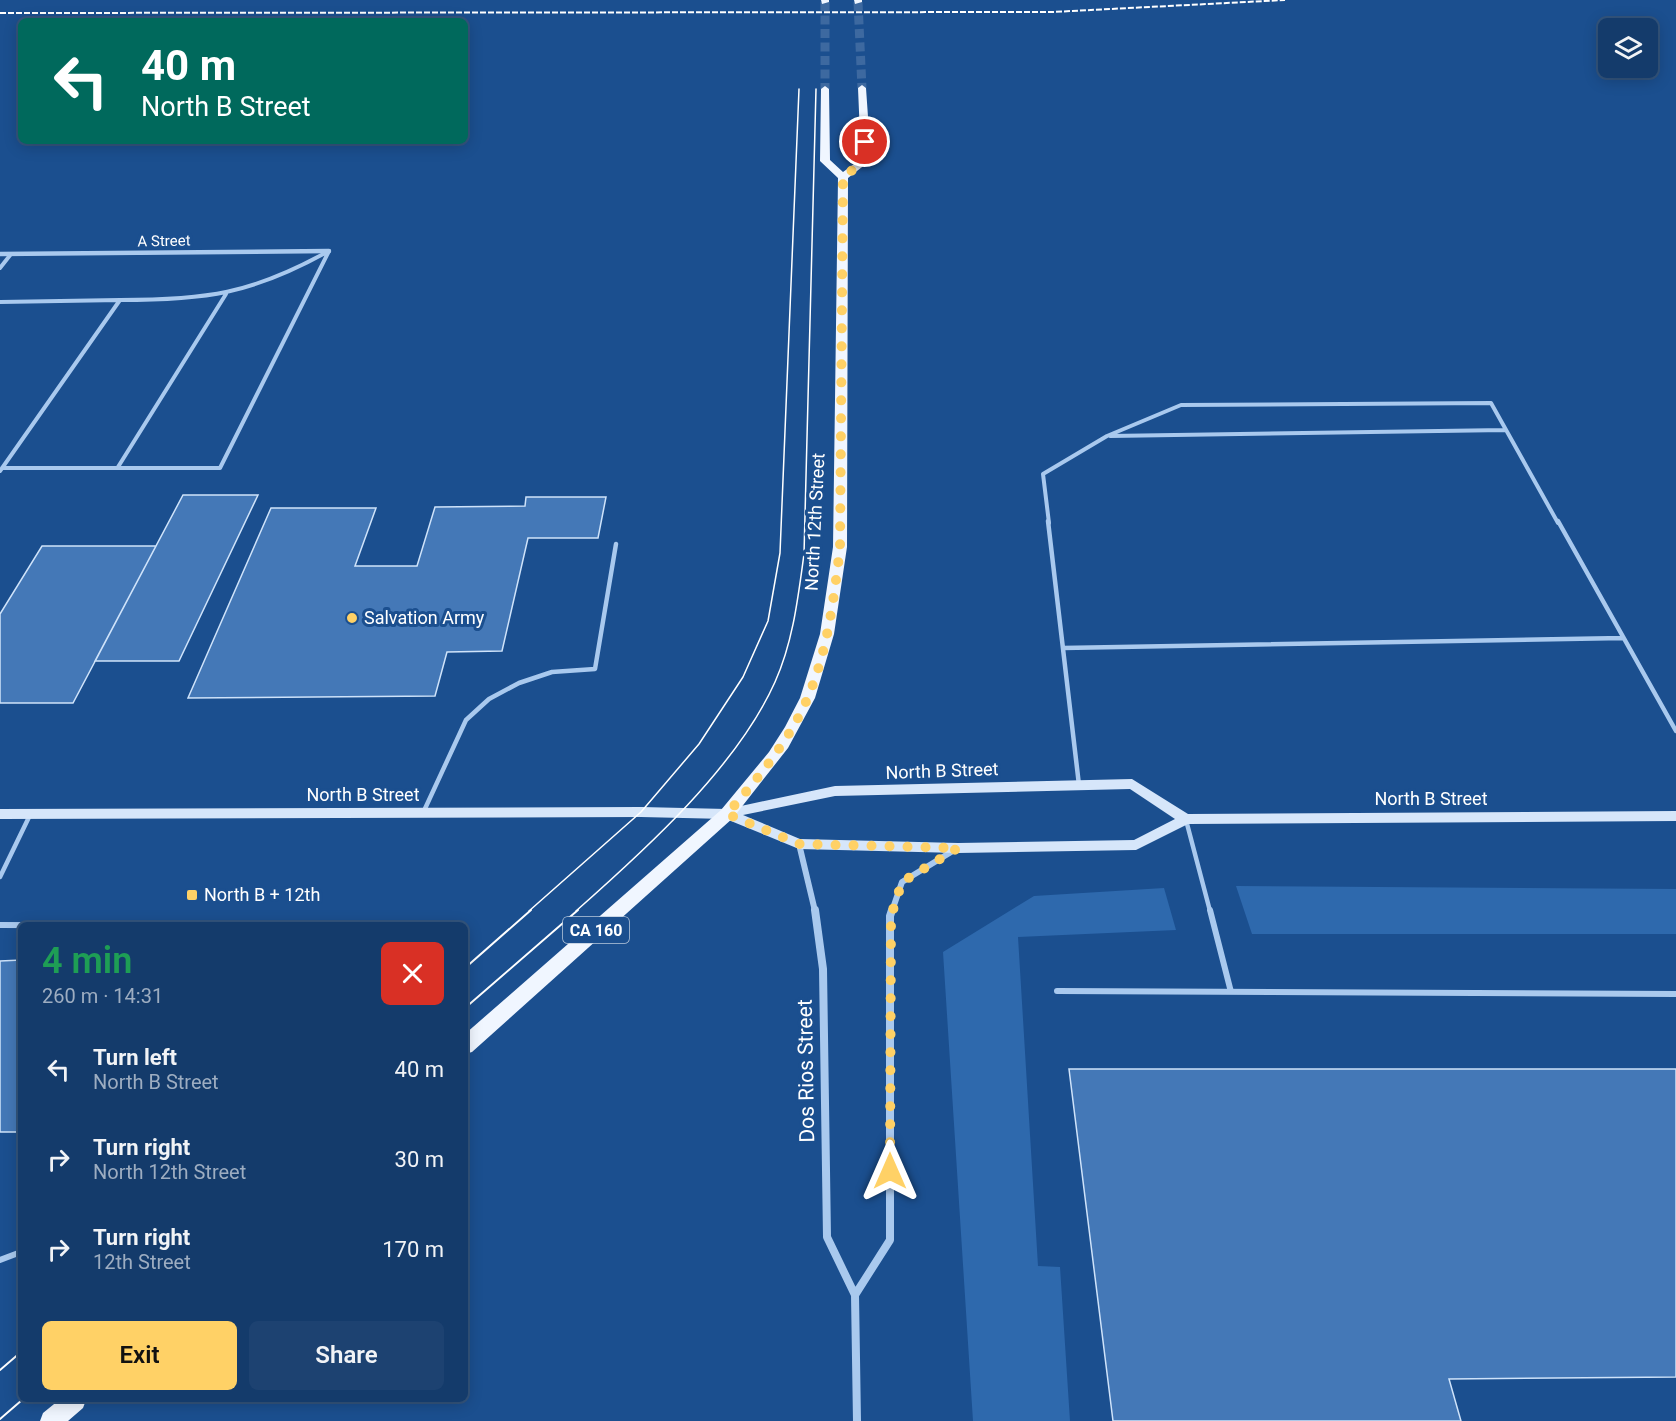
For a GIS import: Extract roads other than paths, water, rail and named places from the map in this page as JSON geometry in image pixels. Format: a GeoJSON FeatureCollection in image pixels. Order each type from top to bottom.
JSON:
{"type":"FeatureCollection","features":[{"type":"Feature","properties":{"kind":"main road"},"geometry":{"type":"LineString","coordinates":[[825,89],[825,161],[843,177],[866,160],[862,88]]}},
{"type":"Feature","properties":{"kind":"main road","name":"North 12th Street"},"geometry":{"type":"LineString","coordinates":[[468,1043],[727,814],[762,773],[799,717],[822,658],[833,604],[840,548],[843,177]]}},
{"type":"Feature","properties":{"kind":"main road"},"geometry":{"type":"LineString","coordinates":[[51,1421],[73,1402]]}},
{"type":"Feature","properties":{"kind":"street","name":"A Street"},"geometry":{"type":"LineString","coordinates":[[0,254],[329,251]]}},
{"type":"Feature","properties":{"kind":"street","name":"North B Street"},"geometry":{"type":"LineString","coordinates":[[0,814],[641,812],[727,814],[835,791],[1132,784],[1186,819]]}},
{"type":"Feature","properties":{"kind":"street","name":"North B Street"},"geometry":{"type":"LineString","coordinates":[[727,814],[799,844],[958,848],[1136,845],[1186,819],[1676,816]]}},
{"type":"Feature","properties":{"kind":"street","name":"Dos Rios Street"},"geometry":{"type":"LineString","coordinates":[[799,844],[814,901],[823,969],[827,1236],[855,1295],[857,1421]]}},
{"type":"Feature","properties":{"kind":"street"},"geometry":{"type":"LineString","coordinates":[[855,1295],[890,1240],[891,916],[902,882],[958,848]]}},
{"type":"Feature","properties":{"kind":"lane"},"geometry":{"type":"LineString","coordinates":[[0,302],[199,298],[225,294],[279,278],[329,251]]}},
{"type":"Feature","properties":{"kind":"lane"},"geometry":{"type":"LineString","coordinates":[[1,469],[220,468],[329,251]]}},
{"type":"Feature","properties":{"kind":"lane"},"geometry":{"type":"LineString","coordinates":[[0,268],[11,254]]}},
{"type":"Feature","properties":{"kind":"lane"},"geometry":{"type":"LineString","coordinates":[[118,467],[225,294]]}},
{"type":"Feature","properties":{"kind":"lane"},"geometry":{"type":"LineString","coordinates":[[1,469],[120,300]]}},
{"type":"Feature","properties":{"kind":"lane"},"geometry":{"type":"LineString","coordinates":[[1079,785],[1043,474],[1107,436],[1181,405],[1491,403],[1676,731]]}},
{"type":"Feature","properties":{"kind":"lane"},"geometry":{"type":"LineString","coordinates":[[1107,436],[1505,430]]}},
{"type":"Feature","properties":{"kind":"lane"},"geometry":{"type":"LineString","coordinates":[[423,813],[466,720],[489,699],[519,682],[552,672],[595,669],[616,544]]}},
{"type":"Feature","properties":{"kind":"lane"},"geometry":{"type":"LineString","coordinates":[[1063,648],[1623,638]]}},
{"type":"Feature","properties":{"kind":"lane"},"geometry":{"type":"LineString","coordinates":[[0,877],[31,814]]}},
{"type":"Feature","properties":{"kind":"lane"},"geometry":{"type":"LineString","coordinates":[[1186,819],[1230,992]]}},
{"type":"Feature","properties":{"kind":"lane"},"geometry":{"type":"LineString","coordinates":[[0,925],[18,925]]}},
{"type":"Feature","properties":{"kind":"lane"},"geometry":{"type":"LineString","coordinates":[[1057,991],[1676,994]]}},
{"type":"Feature","properties":{"kind":"lane"},"geometry":{"type":"LineString","coordinates":[[0,1260],[18,1253]]}},
{"type":"Feature","properties":{"kind":"tunnel"},"geometry":{"type":"LineString","coordinates":[[825,2],[825,89]]}},
{"type":"Feature","properties":{"kind":"tunnel"},"geometry":{"type":"LineString","coordinates":[[858,2],[862,88]]}},
{"type":"Feature","properties":{"kind":"tram line"},"geometry":{"type":"LineString","coordinates":[[529,911],[641,812],[699,744],[743,677],[768,621],[780,553],[799,89]]}},
{"type":"Feature","properties":{"kind":"tram line"},"geometry":{"type":"LineString","coordinates":[[576,911],[659,834],[714,776],[758,714],[775,682],[786,651],[794,620],[804,554],[816,89]]}},
{"type":"Feature","properties":{"kind":"tram line"},"geometry":{"type":"LineString","coordinates":[[468,965],[531,910]]}},
{"type":"Feature","properties":{"kind":"tram line"},"geometry":{"type":"LineString","coordinates":[[468,1005],[578,910]]}},
{"type":"Feature","properties":{"kind":"tram line"},"geometry":{"type":"LineString","coordinates":[[0,1370],[18,1355]]}},
{"type":"Feature","properties":{"kind":"tram line"},"geometry":{"type":"LineString","coordinates":[[0,1419],[20,1402]]}},
{"type":"Feature","properties":{"kind":"railway"},"geometry":{"type":"LineString","coordinates":[[0,13],[1052,12],[1285,0]]}},
{"type":"Feature","properties":{"kind":"place","name":"Salvation Army"},"geometry":{"type":"Point","coordinates":[352,618]}},
{"type":"Feature","properties":{"kind":"place","name":"North B + 12th"},"geometry":{"type":"Point","coordinates":[192,895]}}]}
